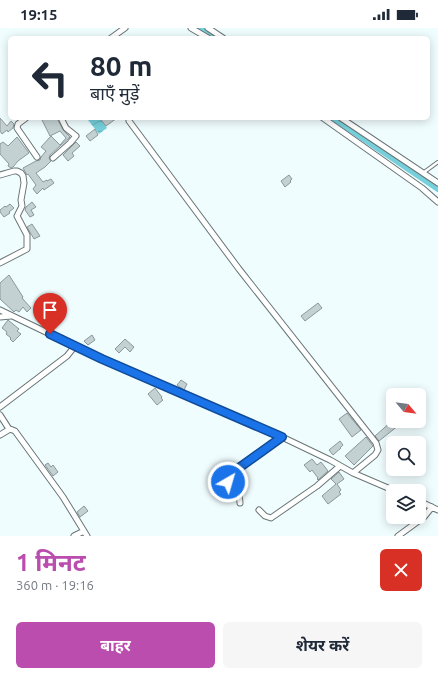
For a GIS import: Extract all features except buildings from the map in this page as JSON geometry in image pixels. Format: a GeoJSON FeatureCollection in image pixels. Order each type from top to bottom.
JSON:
{"type":"FeatureCollection","features":[{"type":"Feature","properties":{"kind":"street"},"geometry":{"type":"LineString","coordinates":[[114,36],[125,28]]}},
{"type":"Feature","properties":{"kind":"street"},"geometry":{"type":"LineString","coordinates":[[191,28],[205,36]]}},
{"type":"Feature","properties":{"kind":"street"},"geometry":{"type":"LineString","coordinates":[[208,28],[220,36]]}},
{"type":"Feature","properties":{"kind":"street"},"geometry":{"type":"LineString","coordinates":[[23,120],[18,124],[17,128],[37,157]]}},
{"type":"Feature","properties":{"kind":"street"},"geometry":{"type":"LineString","coordinates":[[53,158],[76,136],[66,128],[62,120]]}},
{"type":"Feature","properties":{"kind":"street"},"geometry":{"type":"LineString","coordinates":[[326,120],[422,188],[438,202]]}},
{"type":"Feature","properties":{"kind":"street"},"geometry":{"type":"LineString","coordinates":[[344,120],[438,183]]}},
{"type":"Feature","properties":{"kind":"street"},"geometry":{"type":"LineString","coordinates":[[129,121],[239,269],[376,443],[378,450],[375,455],[353,473]]}},
{"type":"Feature","properties":{"kind":"street"},"geometry":{"type":"LineString","coordinates":[[0,175],[17,171],[24,179],[21,200],[22,206],[17,216],[27,235],[27,249],[0,263]]}},
{"type":"Feature","properties":{"kind":"street"},"geometry":{"type":"LineString","coordinates":[[0,310],[102,359],[282,437],[353,473],[386,487]]}},
{"type":"Feature","properties":{"kind":"street"},"geometry":{"type":"LineString","coordinates":[[0,317],[12,316]]}},
{"type":"Feature","properties":{"kind":"street"},"geometry":{"type":"LineString","coordinates":[[0,408],[67,356],[75,346]]}},
{"type":"Feature","properties":{"kind":"street"},"geometry":{"type":"LineString","coordinates":[[0,415],[9,429],[15,431],[63,497],[85,534],[74,536]]}},
{"type":"Feature","properties":{"kind":"street"},"geometry":{"type":"LineString","coordinates":[[0,435],[9,429]]}},
{"type":"Feature","properties":{"kind":"street"},"geometry":{"type":"LineString","coordinates":[[240,503],[238,495],[228,482],[229,475],[282,437]]}},
{"type":"Feature","properties":{"kind":"street"},"geometry":{"type":"LineString","coordinates":[[259,510],[265,516],[271,518],[316,486],[340,466]]}},
{"type":"Feature","properties":{"kind":"street"},"geometry":{"type":"LineString","coordinates":[[426,504],[438,510]]}},
{"type":"Feature","properties":{"kind":"street"},"geometry":{"type":"LineString","coordinates":[[398,536],[424,517],[432,507]]}},
{"type":"Feature","properties":{"kind":"lane"},"geometry":{"type":"LineString","coordinates":[[423,173],[438,162]]}},
{"type":"Feature","properties":{"kind":"water"},"geometry":{"type":"Polygon","coordinates":[[[88,120],[101,120],[107,128],[99,134],[88,120]]]}},
{"type":"Feature","properties":{"kind":"waterway"},"geometry":{"type":"LineString","coordinates":[[201,28],[213,36]]}},
{"type":"Feature","properties":{"kind":"waterway"},"geometry":{"type":"LineString","coordinates":[[336,120],[438,189]]}},
{"type":"Feature","properties":{"kind":"route"},"geometry":{"type":"LineString","coordinates":[[50,334],[102,359],[282,437],[229,475],[228,482]]}}]}
